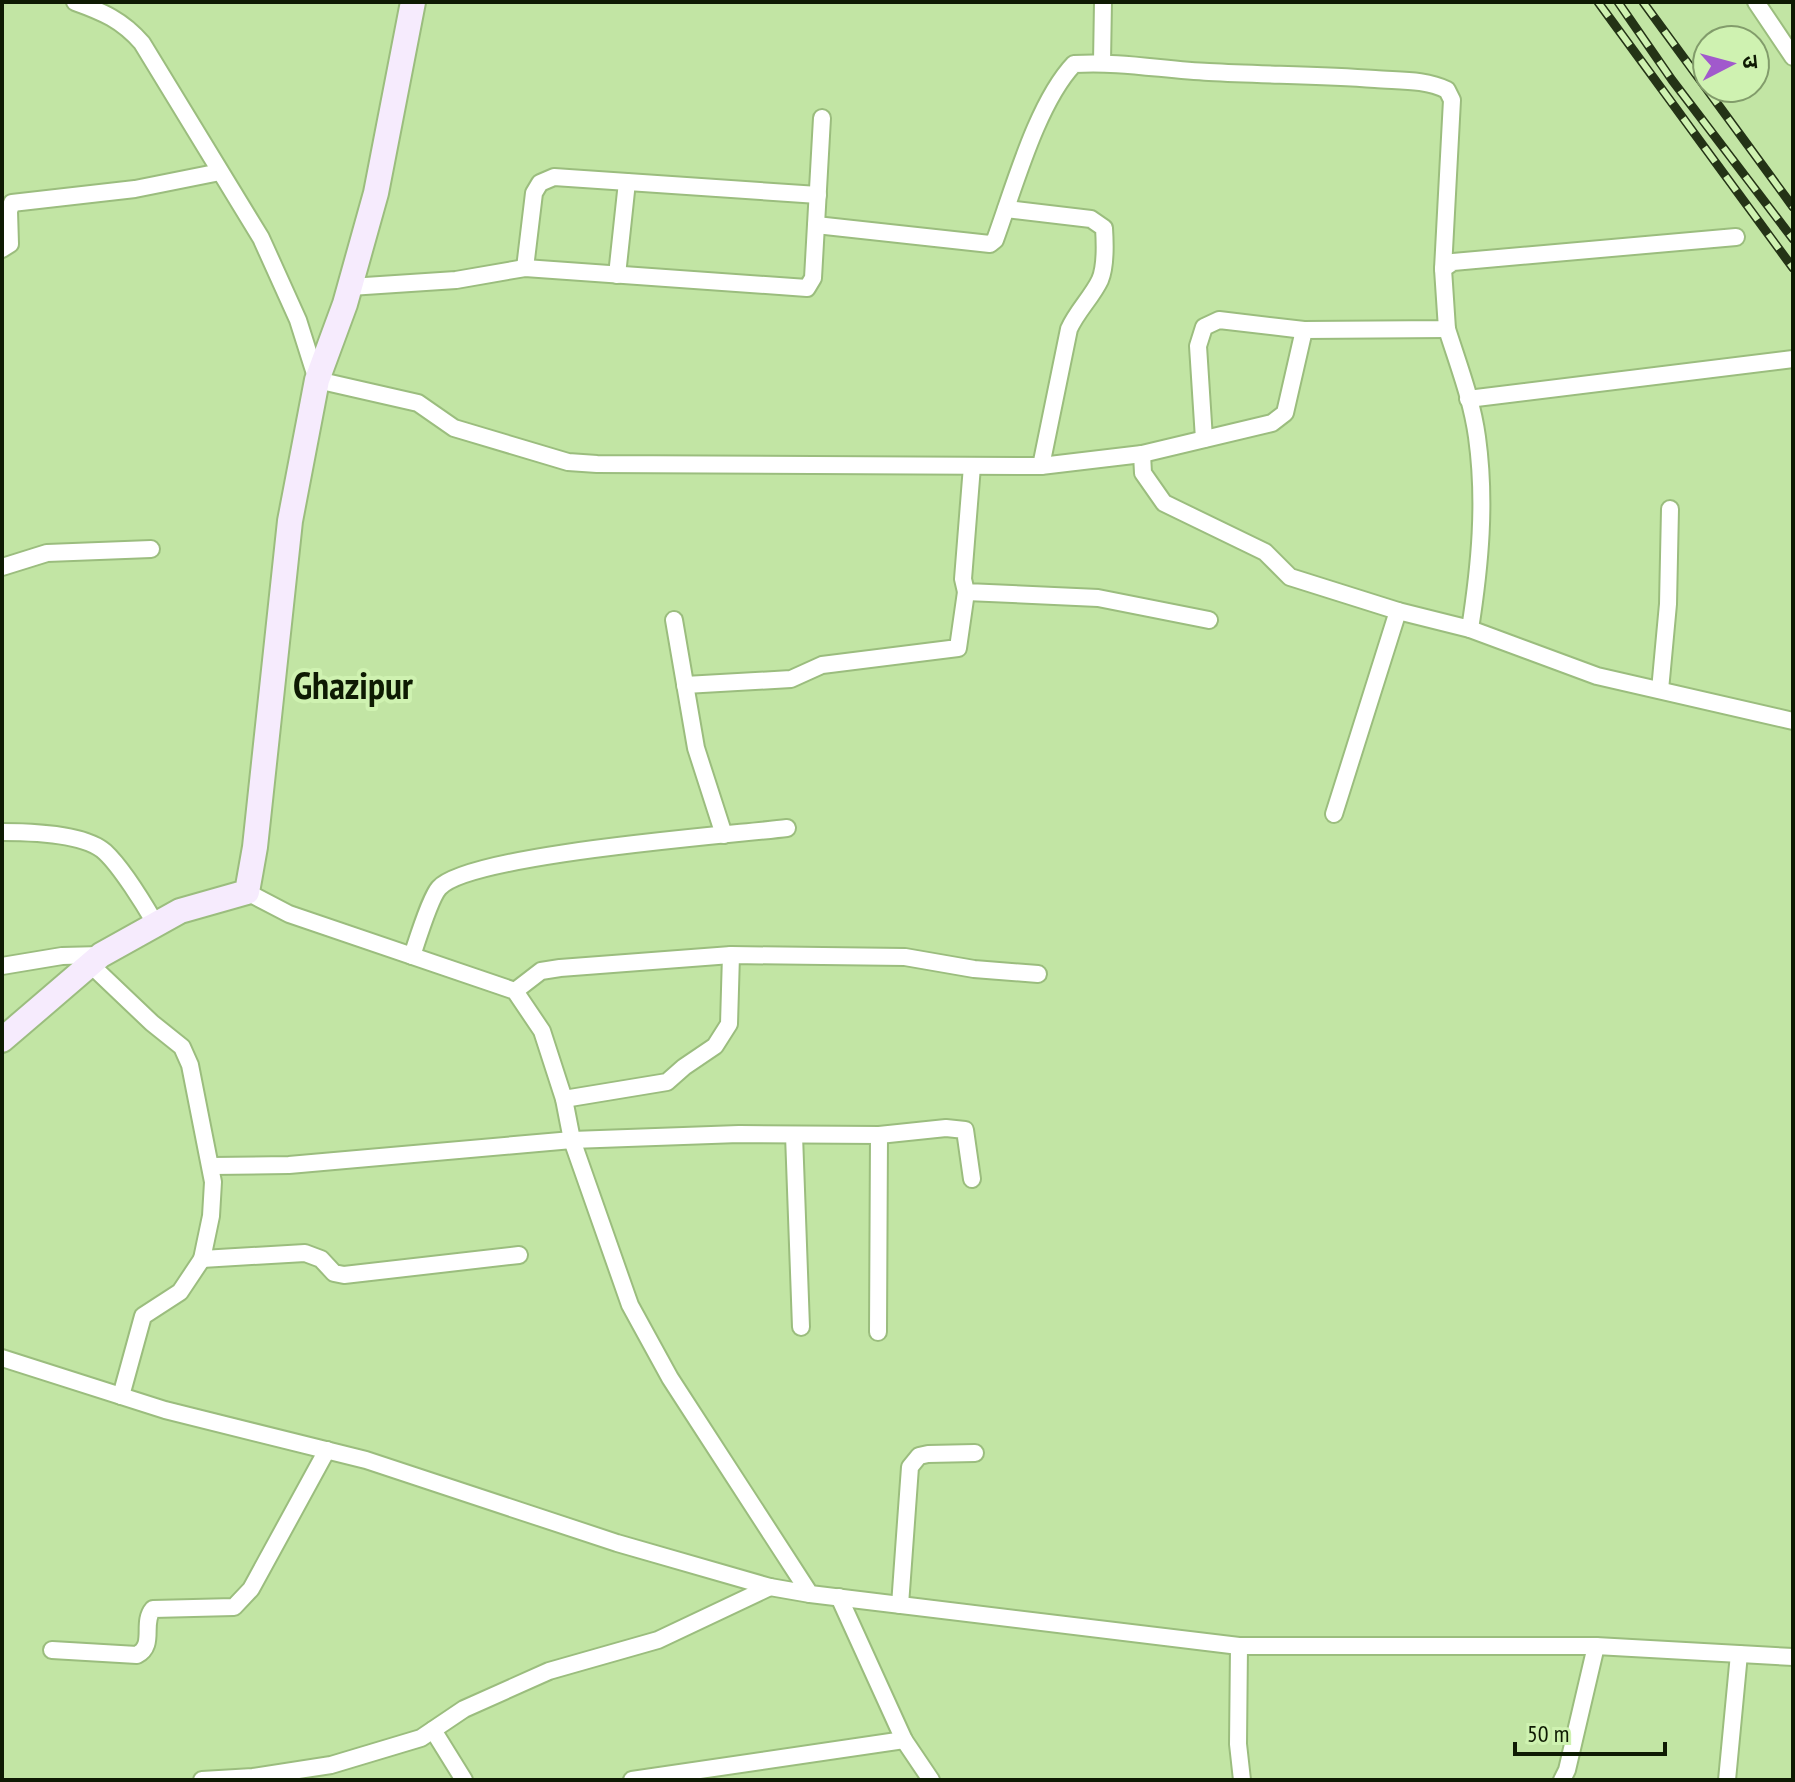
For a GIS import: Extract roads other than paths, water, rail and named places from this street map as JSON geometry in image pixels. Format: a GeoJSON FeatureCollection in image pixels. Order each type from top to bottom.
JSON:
{"type":"FeatureCollection","features":[{"type":"Feature","properties":{"kind":"street"},"geometry":{"type":"LineString","coordinates":[[75,2],[111,15],[127,26],[142,43],[261,238],[298,320],[317,380]]}},
{"type":"Feature","properties":{"kind":"street"},"geometry":{"type":"LineString","coordinates":[[247,892],[255,847],[290,521],[317,380],[350,287],[376,193],[413,2]]}},
{"type":"Feature","properties":{"kind":"street"},"geometry":{"type":"LineString","coordinates":[[1102,62],[1103,2]]}},
{"type":"Feature","properties":{"kind":"street"},"geometry":{"type":"LineString","coordinates":[[1756,2],[1787,38],[1793,57]]}},
{"type":"Feature","properties":{"kind":"street"},"geometry":{"type":"LineString","coordinates":[[816,225],[990,244],[995,240],[1036,130],[1063,76],[1074,64],[1102,62],[1207,72],[1412,81],[1447,90],[1452,100],[1443,269],[1447,329],[1477,434],[1482,490],[1481,562],[1470,629]]}},
{"type":"Feature","properties":{"kind":"street"},"geometry":{"type":"LineString","coordinates":[[350,287],[456,280],[525,268],[807,288],[813,278],[822,118]]}},
{"type":"Feature","properties":{"kind":"street"},"geometry":{"type":"LineString","coordinates":[[2,249],[10,244],[9,211],[12,203],[135,189],[220,172]]}},
{"type":"Feature","properties":{"kind":"street"},"geometry":{"type":"LineString","coordinates":[[525,268],[534,193],[540,183],[554,177],[818,195]]}},
{"type":"Feature","properties":{"kind":"street"},"geometry":{"type":"LineString","coordinates":[[617,275],[627,182]]}},
{"type":"Feature","properties":{"kind":"street"},"geometry":{"type":"LineString","coordinates":[[1006,209],[1091,219],[1104,228],[1101,279],[1069,329],[1041,466]]}},
{"type":"Feature","properties":{"kind":"street"},"geometry":{"type":"LineString","coordinates":[[1443,269],[1453,262],[1736,237]]}},
{"type":"Feature","properties":{"kind":"street"},"geometry":{"type":"LineString","coordinates":[[1204,439],[1198,346],[1204,327],[1219,320],[1304,330],[1447,329]]}},
{"type":"Feature","properties":{"kind":"street"},"geometry":{"type":"LineString","coordinates":[[317,380],[418,403],[454,428],[568,462],[1041,466],[1142,454],[1272,423],[1285,413],[1304,330]]}},
{"type":"Feature","properties":{"kind":"street"},"geometry":{"type":"LineString","coordinates":[[1468,399],[1793,359]]}},
{"type":"Feature","properties":{"kind":"street"},"geometry":{"type":"LineString","coordinates":[[1142,454],[1143,473],[1164,503],[1265,552],[1290,577],[1398,611],[1470,629],[1597,676],[1793,721]]}},
{"type":"Feature","properties":{"kind":"street"},"geometry":{"type":"LineString","coordinates":[[685,685],[791,679],[822,665],[958,648],[966,592],[963,579],[972,466]]}},
{"type":"Feature","properties":{"kind":"street"},"geometry":{"type":"LineString","coordinates":[[1660,690],[1668,604],[1670,509]]}},
{"type":"Feature","properties":{"kind":"street"},"geometry":{"type":"LineString","coordinates":[[2,567],[47,553],[151,549]]}},
{"type":"Feature","properties":{"kind":"street"},"geometry":{"type":"LineString","coordinates":[[966,592],[1098,598],[1209,620]]}},
{"type":"Feature","properties":{"kind":"street"},"geometry":{"type":"LineString","coordinates":[[1334,814],[1398,611]]}},
{"type":"Feature","properties":{"kind":"street"},"geometry":{"type":"LineString","coordinates":[[674,620],[696,748],[724,835]]}},
{"type":"Feature","properties":{"kind":"street"},"geometry":{"type":"LineString","coordinates":[[412,956],[439,888],[463,874],[556,854],[787,828]]}},
{"type":"Feature","properties":{"kind":"street"},"geometry":{"type":"LineString","coordinates":[[2,832],[41,833],[89,843],[104,851],[155,923]]}},
{"type":"Feature","properties":{"kind":"street"},"geometry":{"type":"LineString","coordinates":[[2,1040],[95,960],[155,923],[180,911],[247,892],[289,914],[515,991],[542,1031],[564,1099],[572,1140],[630,1305],[670,1378],[810,1594]]}},
{"type":"Feature","properties":{"kind":"street"},"geometry":{"type":"LineString","coordinates":[[515,991],[541,971],[731,955],[905,957],[974,969],[1038,974]]}},
{"type":"Feature","properties":{"kind":"street"},"geometry":{"type":"LineString","coordinates":[[564,1099],[667,1082],[715,1046],[729,1024],[731,955]]}},
{"type":"Feature","properties":{"kind":"street"},"geometry":{"type":"LineString","coordinates":[[2,966],[62,956],[95,960],[152,1023],[182,1047],[190,1065],[203,1137],[212,1166],[211,1216],[202,1259],[180,1292],[143,1316],[121,1396]]}},
{"type":"Feature","properties":{"kind":"street"},"geometry":{"type":"LineString","coordinates":[[212,1166],[304,1164],[572,1140],[879,1135],[946,1128],[965,1130],[972,1179]]}},
{"type":"Feature","properties":{"kind":"street"},"geometry":{"type":"LineString","coordinates":[[794,1135],[801,1327]]}},
{"type":"Feature","properties":{"kind":"street"},"geometry":{"type":"LineString","coordinates":[[878,1332],[879,1135]]}},
{"type":"Feature","properties":{"kind":"street"},"geometry":{"type":"LineString","coordinates":[[202,1259],[305,1253],[321,1259],[334,1273],[344,1275],[519,1255]]}},
{"type":"Feature","properties":{"kind":"street"},"geometry":{"type":"LineString","coordinates":[[2,1358],[165,1410],[366,1460],[617,1543],[770,1587],[810,1594],[1239,1646],[1596,1646],[1793,1657]]}},
{"type":"Feature","properties":{"kind":"street"},"geometry":{"type":"LineString","coordinates":[[52,1650],[137,1655],[147,1645],[148,1615],[153,1609],[234,1607],[251,1589],[327,1450]]}},
{"type":"Feature","properties":{"kind":"street"},"geometry":{"type":"LineString","coordinates":[[900,1605],[910,1467],[919,1456],[928,1454],[975,1453]]}},
{"type":"Feature","properties":{"kind":"street"},"geometry":{"type":"LineString","coordinates":[[202,1780],[253,1777],[331,1765],[421,1738],[464,1709],[549,1671],[658,1640],[770,1587]]}},
{"type":"Feature","properties":{"kind":"street"},"geometry":{"type":"LineString","coordinates":[[839,1597],[904,1740],[931,1780]]}},
{"type":"Feature","properties":{"kind":"street"},"geometry":{"type":"LineString","coordinates":[[1239,1646],[1238,1744],[1242,1780]]}},
{"type":"Feature","properties":{"kind":"street"},"geometry":{"type":"LineString","coordinates":[[1562,1780],[1596,1646]]}},
{"type":"Feature","properties":{"kind":"street"},"geometry":{"type":"LineString","coordinates":[[1727,1780],[1739,1654]]}},
{"type":"Feature","properties":{"kind":"street"},"geometry":{"type":"LineString","coordinates":[[433,1730],[464,1780]]}},
{"type":"Feature","properties":{"kind":"street"},"geometry":{"type":"LineString","coordinates":[[632,1780],[904,1740]]}},
{"type":"Feature","properties":{"kind":"railway"},"geometry":{"type":"LineString","coordinates":[[1598,2],[1793,268]]}},
{"type":"Feature","properties":{"kind":"railway"},"geometry":{"type":"LineString","coordinates":[[1618,2],[1672,80],[1793,239]]}},
{"type":"Feature","properties":{"kind":"railway"},"geometry":{"type":"LineString","coordinates":[[1643,2],[1793,207]]}},
{"type":"Feature","properties":{"kind":"district","name":"Ghazipur"},"geometry":{"type":"Point","coordinates":[353,686]}}]}
